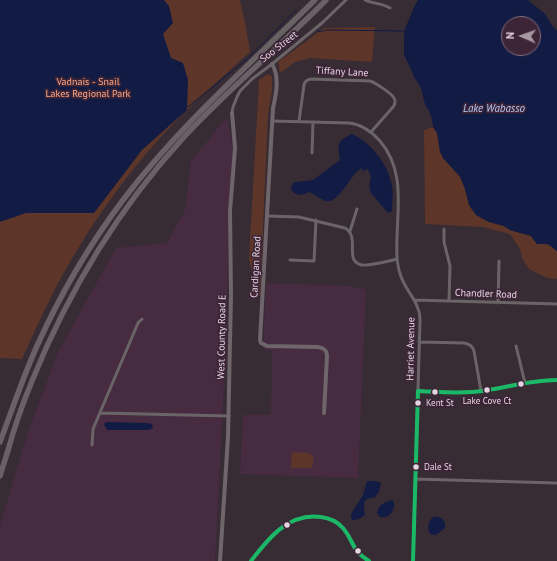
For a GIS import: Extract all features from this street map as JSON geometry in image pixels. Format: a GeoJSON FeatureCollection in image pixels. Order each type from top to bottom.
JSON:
{"type":"FeatureCollection","features":[{"type":"Feature","properties":{"kind":"highway"},"geometry":{"type":"LineString","coordinates":[[0,442],[28,368],[47,325],[76,272],[108,220],[142,176],[183,130],[315,0]]}},
{"type":"Feature","properties":{"kind":"highway"},"geometry":{"type":"LineString","coordinates":[[0,476],[23,404],[51,336],[81,279],[114,226],[151,175],[205,114],[277,48],[326,0]]}},
{"type":"Feature","properties":{"kind":"street","name":"Soo Street"},"geometry":{"type":"LineString","coordinates":[[232,114],[234,102],[240,91],[252,79],[322,23],[346,0]]}},
{"type":"Feature","properties":{"kind":"street"},"geometry":{"type":"LineString","coordinates":[[365,0],[372,3],[385,5],[390,8]]}},
{"type":"Feature","properties":{"kind":"street","name":"Cardigan Road"},"geometry":{"type":"LineString","coordinates":[[272,64],[276,74],[277,87],[272,121],[260,340],[262,344],[267,346],[318,347],[326,351],[324,413]]}},
{"type":"Feature","properties":{"kind":"street","name":"Tiffany Lane"},"geometry":{"type":"LineString","coordinates":[[299,121],[304,85],[308,80],[370,81],[378,85],[392,96],[395,102],[393,107],[371,132]]}},
{"type":"Feature","properties":{"kind":"street","name":"West County Road E"},"geometry":{"type":"LineString","coordinates":[[220,561],[227,468],[229,416],[231,295],[230,211],[235,148],[232,114]]}},
{"type":"Feature","properties":{"kind":"street","name":"Harriet Avenue"},"geometry":{"type":"LineString","coordinates":[[272,121],[354,123],[363,126],[381,142],[390,156],[395,169],[398,193],[397,259],[403,281],[419,309],[420,314],[413,561]]}},
{"type":"Feature","properties":{"kind":"street"},"geometry":{"type":"LineString","coordinates":[[312,153],[313,122]]}},
{"type":"Feature","properties":{"kind":"street"},"geometry":{"type":"LineString","coordinates":[[350,231],[357,209]]}},
{"type":"Feature","properties":{"kind":"street"},"geometry":{"type":"LineString","coordinates":[[267,216],[299,217],[344,227],[350,231],[352,236],[353,256],[355,261],[362,265],[397,259]]}},
{"type":"Feature","properties":{"kind":"street"},"geometry":{"type":"LineString","coordinates":[[290,260],[314,261],[316,220]]}},
{"type":"Feature","properties":{"kind":"street"},"geometry":{"type":"LineString","coordinates":[[444,229],[444,242],[450,266],[449,301]]}},
{"type":"Feature","properties":{"kind":"street"},"geometry":{"type":"LineString","coordinates":[[498,302],[499,261]]}},
{"type":"Feature","properties":{"kind":"street","name":"Chandler Road"},"geometry":{"type":"LineString","coordinates":[[414,300],[557,304]]}},
{"type":"Feature","properties":{"kind":"street"},"geometry":{"type":"LineString","coordinates":[[92,445],[93,429],[138,323],[142,319]]}},
{"type":"Feature","properties":{"kind":"street"},"geometry":{"type":"LineString","coordinates":[[419,342],[464,343],[470,345],[474,351],[481,391]]}},
{"type":"Feature","properties":{"kind":"street"},"geometry":{"type":"LineString","coordinates":[[516,346],[524,383]]}},
{"type":"Feature","properties":{"kind":"street"},"geometry":{"type":"LineString","coordinates":[[418,391],[481,391],[542,380],[557,380]]}},
{"type":"Feature","properties":{"kind":"street"},"geometry":{"type":"LineString","coordinates":[[100,413],[229,416]]}},
{"type":"Feature","properties":{"kind":"street"},"geometry":{"type":"LineString","coordinates":[[415,479],[557,483]]}},
{"type":"Feature","properties":{"kind":"street"},"geometry":{"type":"LineString","coordinates":[[251,561],[273,534],[283,526],[294,520],[317,517],[325,518],[341,525],[355,550],[364,559],[369,561]]}},
{"type":"Feature","properties":{"kind":"shaded area"},"geometry":{"type":"Polygon","coordinates":[[[227,117],[233,149],[229,194],[226,341],[215,561],[0,561],[0,525],[29,429],[58,352],[116,248],[167,243],[185,210],[191,161],[227,117]]]}},
{"type":"Feature","properties":{"kind":"shaded area"},"geometry":{"type":"Polygon","coordinates":[[[266,283],[352,286],[354,288],[366,289],[358,478],[240,474],[243,415],[271,415],[272,351],[263,350],[266,283]]]}},
{"type":"Feature","properties":{"kind":"green space","name":"Vadnais - Snail Lakes Regional Park"},"geometry":{"type":"Polygon","coordinates":[[[0,0],[240,0],[250,52],[182,115],[145,155],[130,174],[88,232],[76,252],[49,301],[22,359],[0,358],[0,0]]]}},
{"type":"Feature","properties":{"kind":"green space"},"geometry":{"type":"Polygon","coordinates":[[[375,27],[372,62],[310,58],[295,62],[280,73],[278,62],[324,28],[375,27]]]}},
{"type":"Feature","properties":{"kind":"green space"},"geometry":{"type":"Polygon","coordinates":[[[268,74],[272,76],[272,90],[268,114],[260,296],[253,297],[252,272],[249,259],[259,80],[268,74]]]}},
{"type":"Feature","properties":{"kind":"green space"},"geometry":{"type":"Polygon","coordinates":[[[433,127],[437,133],[443,158],[461,179],[469,205],[476,215],[489,222],[531,236],[537,244],[548,245],[557,251],[557,279],[547,278],[529,269],[522,258],[520,249],[510,234],[482,227],[425,224],[424,130],[433,127]]]}},
{"type":"Feature","properties":{"kind":"green space"},"geometry":{"type":"Polygon","coordinates":[[[292,452],[307,453],[312,455],[312,467],[291,468],[292,452]]]}},
{"type":"Feature","properties":{"kind":"water","name":"Vadnais - Snail Lakes Regional Park"},"geometry":{"type":"Polygon","coordinates":[[[0,0],[164,0],[169,6],[173,23],[163,34],[171,58],[183,63],[188,80],[187,110],[142,150],[94,213],[26,213],[0,222],[0,0]]]}},
{"type":"Feature","properties":{"kind":"water","name":"Lake Wabasso"},"geometry":{"type":"Polygon","coordinates":[[[418,0],[528,0],[545,14],[553,27],[557,30],[557,251],[548,244],[537,244],[531,236],[489,222],[476,215],[469,205],[460,176],[443,158],[440,152],[437,133],[433,127],[432,119],[425,104],[421,88],[404,55],[405,29],[418,0]]]}},
{"type":"Feature","properties":{"kind":"water"},"geometry":{"type":"Polygon","coordinates":[[[352,134],[365,142],[377,154],[386,168],[393,193],[392,211],[388,213],[371,193],[371,178],[368,169],[362,171],[362,168],[358,171],[341,193],[331,201],[326,201],[309,192],[301,195],[292,191],[291,188],[293,183],[313,180],[340,160],[339,144],[343,139],[352,134]]]}},
{"type":"Feature","properties":{"kind":"water"},"geometry":{"type":"Polygon","coordinates":[[[107,422],[147,423],[152,424],[153,428],[149,430],[107,430],[104,424],[107,422]]]}},
{"type":"Feature","properties":{"kind":"water"},"geometry":{"type":"Polygon","coordinates":[[[367,481],[381,483],[379,492],[375,497],[365,501],[365,515],[359,519],[352,520],[351,514],[363,495],[367,481]]]}},
{"type":"Feature","properties":{"kind":"water"},"geometry":{"type":"Polygon","coordinates":[[[392,500],[394,502],[393,511],[387,517],[380,517],[377,513],[380,506],[392,500]]]}},
{"type":"Feature","properties":{"kind":"water"},"geometry":{"type":"Polygon","coordinates":[[[433,517],[442,519],[445,523],[445,528],[436,535],[430,534],[428,530],[428,525],[433,517]]]}},
{"type":"Feature","properties":{"kind":"waterway"},"geometry":{"type":"LineString","coordinates":[[187,107],[246,60],[296,10],[297,11]]}},
{"type":"Feature","properties":{"kind":"waterway"},"geometry":{"type":"LineString","coordinates":[[317,30],[320,32],[326,30],[406,31]]}},
{"type":"Feature","properties":{"kind":"transit line"},"geometry":{"type":"LineString","coordinates":[[418,391],[475,392],[529,382],[557,380]]}},
{"type":"Feature","properties":{"kind":"transit line"},"geometry":{"type":"LineString","coordinates":[[413,561],[418,391]]}},
{"type":"Feature","properties":{"kind":"transit line"},"geometry":{"type":"LineString","coordinates":[[251,561],[272,536],[280,529],[289,523],[310,517],[327,518],[338,523],[347,533],[359,553],[369,561]]}},
{"type":"Feature","properties":{"kind":"place","name":"Lake Cove Ct"},"geometry":{"type":"Point","coordinates":[487,390]}},
{"type":"Feature","properties":{"kind":"place","name":"Kent St"},"geometry":{"type":"Point","coordinates":[418,403]}},
{"type":"Feature","properties":{"kind":"place","name":"Dale St"},"geometry":{"type":"Point","coordinates":[416,467]}}]}
